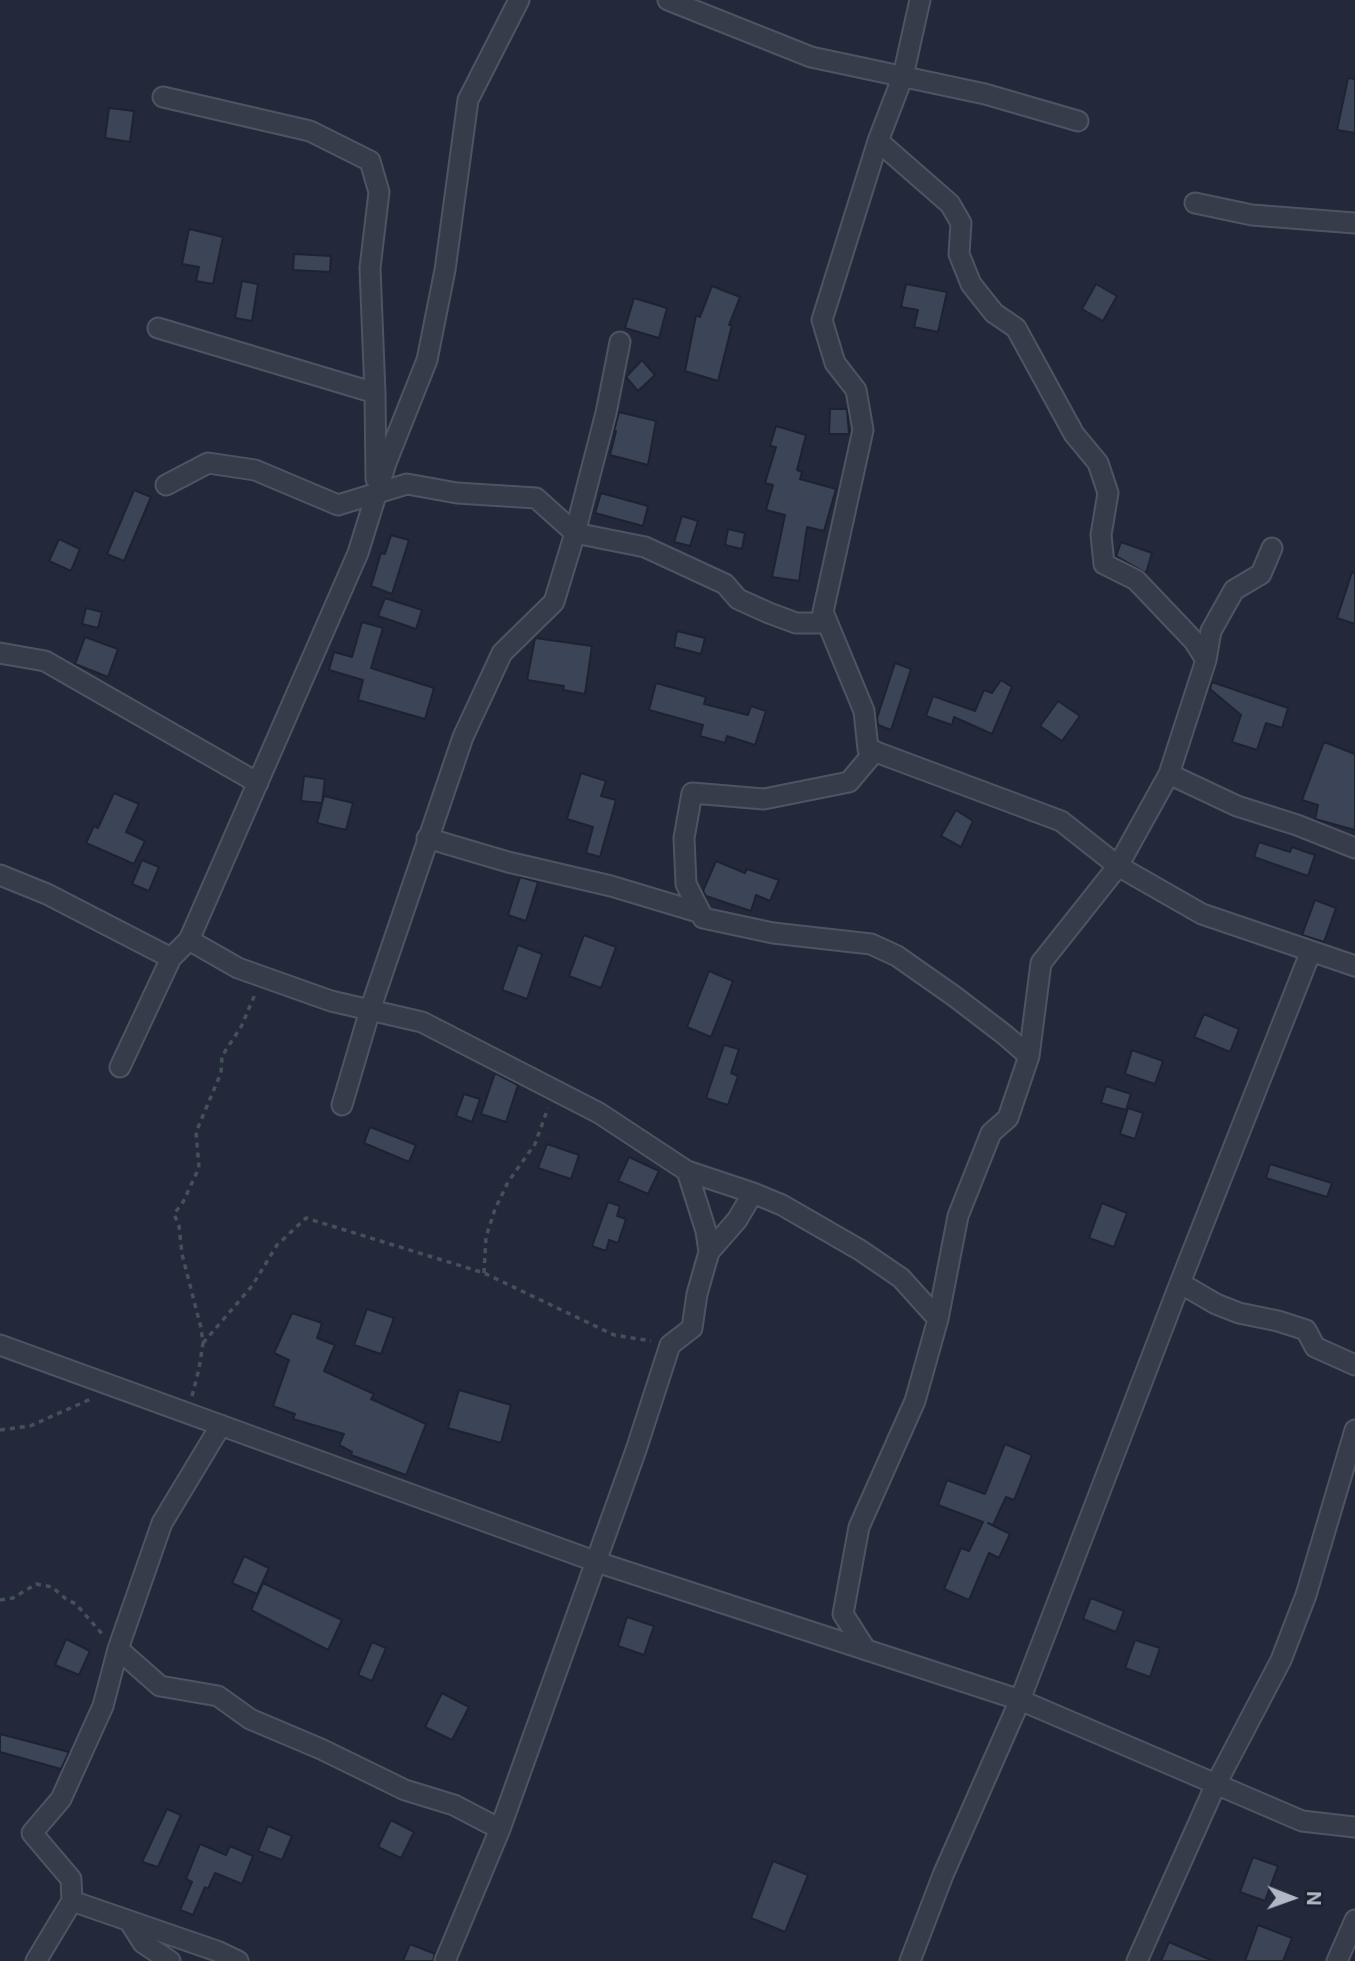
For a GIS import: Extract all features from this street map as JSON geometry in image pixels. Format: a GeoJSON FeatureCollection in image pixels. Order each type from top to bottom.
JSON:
{"type":"FeatureCollection","features":[{"type":"Feature","properties":{"kind":"street"},"geometry":{"type":"LineString","coordinates":[[120,1067],[171,958],[189,940],[358,553],[386,463],[427,360],[445,270],[468,100],[519,0]]}},
{"type":"Feature","properties":{"kind":"street"},"geometry":{"type":"LineString","coordinates":[[668,0],[811,57],[985,94],[1078,121]]}},
{"type":"Feature","properties":{"kind":"street"},"geometry":{"type":"LineString","coordinates":[[920,0],[903,76],[878,141],[822,320],[835,363],[856,390],[863,430],[823,612],[864,711],[868,749],[1061,821],[1118,866],[1202,914],[1355,966]]}},
{"type":"Feature","properties":{"kind":"street"},"geometry":{"type":"LineString","coordinates":[[163,97],[310,131],[370,161],[379,192],[370,268],[376,494]]}},
{"type":"Feature","properties":{"kind":"street"},"geometry":{"type":"LineString","coordinates":[[878,141],[950,204],[961,223],[959,254],[971,284],[994,313],[1016,328],[1074,434],[1098,463],[1108,493],[1101,535],[1104,564],[1136,580],[1194,641],[1206,660]]}},
{"type":"Feature","properties":{"kind":"street"},"geometry":{"type":"LineString","coordinates":[[1195,203],[1252,215],[1355,223]]}},
{"type":"Feature","properties":{"kind":"street"},"geometry":{"type":"LineString","coordinates":[[158,328],[375,393]]}},
{"type":"Feature","properties":{"kind":"street"},"geometry":{"type":"LineString","coordinates":[[342,1105],[370,1010],[463,737],[502,653],[554,601],[575,533],[606,413],[620,342]]}},
{"type":"Feature","properties":{"kind":"street"},"geometry":{"type":"LineString","coordinates":[[166,485],[208,463],[255,470],[338,505],[407,484],[457,493],[536,498],[575,533],[645,547],[726,584],[738,599],[769,614],[796,623],[827,623]]}},
{"type":"Feature","properties":{"kind":"street"},"geometry":{"type":"LineString","coordinates":[[866,1650],[843,1614],[859,1527],[915,1401],[938,1319],[958,1216],[991,1133],[1008,1118],[1029,1056],[1041,963],[1118,866],[1169,774],[1206,660],[1211,631],[1234,590],[1261,575],[1272,548]]}},
{"type":"Feature","properties":{"kind":"street"},"geometry":{"type":"LineString","coordinates":[[0,653],[45,662],[258,783]]}},
{"type":"Feature","properties":{"kind":"street"},"geometry":{"type":"LineString","coordinates":[[874,751],[849,782],[764,799],[692,793],[684,838],[686,884],[703,918],[773,933],[870,944],[897,956],[920,972],[1029,1056]]}},
{"type":"Feature","properties":{"kind":"street"},"geometry":{"type":"LineString","coordinates":[[1169,774],[1237,806],[1297,825],[1355,848]]}},
{"type":"Feature","properties":{"kind":"street"},"geometry":{"type":"LineString","coordinates":[[427,838],[508,863],[611,886],[701,912]]}},
{"type":"Feature","properties":{"kind":"street"},"geometry":{"type":"LineString","coordinates":[[0,875],[47,894],[171,958]]}},
{"type":"Feature","properties":{"kind":"street"},"geometry":{"type":"LineString","coordinates":[[189,940],[238,968],[263,977],[331,1001],[422,1023],[555,1090],[599,1113],[687,1171],[753,1192],[782,1205],[870,1257],[901,1278],[938,1319]]}},
{"type":"Feature","properties":{"kind":"street"},"geometry":{"type":"LineString","coordinates":[[910,1961],[943,1875],[1020,1700],[1311,951]]}},
{"type":"Feature","properties":{"kind":"street"},"geometry":{"type":"LineString","coordinates":[[445,1961],[500,1829],[597,1562],[670,1345],[692,1328],[697,1294],[709,1252],[706,1230],[687,1171]]}},
{"type":"Feature","properties":{"kind":"street"},"geometry":{"type":"LineString","coordinates":[[709,1252],[737,1220],[753,1192]]}},
{"type":"Feature","properties":{"kind":"street"},"geometry":{"type":"LineString","coordinates":[[1180,1283],[1216,1304],[1239,1313],[1306,1330],[1315,1347],[1355,1365]]}},
{"type":"Feature","properties":{"kind":"street"},"geometry":{"type":"LineString","coordinates":[[0,1345],[597,1562],[1020,1700],[1302,1821],[1355,1828]]}},
{"type":"Feature","properties":{"kind":"street"},"geometry":{"type":"LineString","coordinates":[[36,1961],[72,1901],[71,1879],[32,1833],[61,1798],[103,1706],[118,1649],[162,1523],[221,1425]]}},
{"type":"Feature","properties":{"kind":"street"},"geometry":{"type":"LineString","coordinates":[[1137,1961],[1216,1784],[1281,1660],[1321,1545],[1355,1430]]}},
{"type":"Feature","properties":{"kind":"street"},"geometry":{"type":"LineString","coordinates":[[118,1649],[160,1686],[218,1696],[250,1719],[321,1749],[405,1790],[454,1805],[500,1829]]}},
{"type":"Feature","properties":{"kind":"street"},"geometry":{"type":"LineString","coordinates":[[72,1901],[217,1951],[238,1961]]}},
{"type":"Feature","properties":{"kind":"street"},"geometry":{"type":"LineString","coordinates":[[1337,1961],[1355,1920]]}},
{"type":"Feature","properties":{"kind":"street"},"geometry":{"type":"LineString","coordinates":[[129,1921],[143,1942],[170,1961]]}},
{"type":"Feature","properties":{"kind":"path"},"geometry":{"type":"LineString","coordinates":[[189,1413],[200,1369],[203,1342],[182,1254],[179,1226],[174,1214],[195,1180],[199,1168],[196,1132],[221,1073],[222,1056],[241,1027],[263,977]]}},
{"type":"Feature","properties":{"kind":"path"},"geometry":{"type":"LineString","coordinates":[[484,1273],[486,1237],[495,1209],[508,1182],[535,1144],[555,1090]]}},
{"type":"Feature","properties":{"kind":"path"},"geometry":{"type":"LineString","coordinates":[[203,1342],[252,1286],[277,1245],[306,1218],[484,1273],[614,1335],[670,1345]]}},
{"type":"Feature","properties":{"kind":"path"},"geometry":{"type":"LineString","coordinates":[[0,1430],[30,1426],[116,1387]]}},
{"type":"Feature","properties":{"kind":"path"},"geometry":{"type":"LineString","coordinates":[[0,1600],[13,1598],[36,1584],[52,1587],[76,1604],[118,1649]]}},
{"type":"Feature","properties":{"kind":"building"},"geometry":{"type":"Polygon","coordinates":[[[1348,78],[1355,79],[1355,133],[1337,130],[1348,78]]]}},
{"type":"Feature","properties":{"kind":"building"},"geometry":{"type":"Polygon","coordinates":[[[109,108],[134,111],[130,142],[105,138],[109,108]]]}},
{"type":"Feature","properties":{"kind":"building"},"geometry":{"type":"Polygon","coordinates":[[[189,229],[223,237],[213,284],[196,281],[199,267],[182,264],[189,229]]]}},
{"type":"Feature","properties":{"kind":"building"},"geometry":{"type":"Polygon","coordinates":[[[294,254],[331,256],[330,272],[293,270],[294,254]]]}},
{"type":"Feature","properties":{"kind":"building"},"geometry":{"type":"Polygon","coordinates":[[[242,281],[258,284],[252,321],[235,318],[242,281]]]}},
{"type":"Feature","properties":{"kind":"building"},"geometry":{"type":"Polygon","coordinates":[[[906,284],[947,292],[938,332],[914,327],[918,310],[901,307],[906,284]]]}},
{"type":"Feature","properties":{"kind":"building"},"geometry":{"type":"Polygon","coordinates":[[[1096,284],[1117,296],[1103,321],[1082,309],[1096,284]]]}},
{"type":"Feature","properties":{"kind":"building"},"geometry":{"type":"Polygon","coordinates":[[[712,286],[740,297],[729,325],[732,325],[718,381],[685,371],[696,315],[700,317],[712,286]]]}},
{"type":"Feature","properties":{"kind":"building"},"geometry":{"type":"Polygon","coordinates":[[[634,298],[667,308],[659,338],[625,328],[634,298]]]}},
{"type":"Feature","properties":{"kind":"building"},"geometry":{"type":"Polygon","coordinates":[[[642,360],[655,375],[638,391],[626,377],[642,360]]]}},
{"type":"Feature","properties":{"kind":"building"},"geometry":{"type":"Polygon","coordinates":[[[830,409],[847,409],[849,434],[829,434],[830,409]]]}},
{"type":"Feature","properties":{"kind":"building"},"geometry":{"type":"Polygon","coordinates":[[[619,412],[656,421],[648,465],[610,455],[619,412]]]}},
{"type":"Feature","properties":{"kind":"building"},"geometry":{"type":"Polygon","coordinates":[[[776,426],[806,435],[797,470],[802,472],[800,479],[836,489],[824,531],[807,527],[799,581],[772,577],[785,515],[766,510],[773,485],[765,483],[776,447],[770,446],[776,426]]]}},
{"type":"Feature","properties":{"kind":"building"},"geometry":{"type":"Polygon","coordinates":[[[134,490],[151,497],[124,561],[107,554],[134,490]]]}},
{"type":"Feature","properties":{"kind":"building"},"geometry":{"type":"Polygon","coordinates":[[[601,493],[648,506],[643,526],[595,513],[601,493]]]}},
{"type":"Feature","properties":{"kind":"building"},"geometry":{"type":"Polygon","coordinates":[[[682,516],[698,521],[690,546],[674,542],[682,516]]]}},
{"type":"Feature","properties":{"kind":"building"},"geometry":{"type":"Polygon","coordinates":[[[728,529],[745,533],[742,549],[725,545],[728,529]]]}},
{"type":"Feature","properties":{"kind":"building"},"geometry":{"type":"Polygon","coordinates":[[[391,535],[409,540],[392,594],[371,586],[381,553],[385,554],[391,535]]]}},
{"type":"Feature","properties":{"kind":"building"},"geometry":{"type":"Polygon","coordinates":[[[59,539],[80,549],[71,571],[49,561],[59,539]]]}},
{"type":"Feature","properties":{"kind":"building"},"geometry":{"type":"Polygon","coordinates":[[[1121,542],[1152,553],[1146,573],[1116,556],[1121,542]]]}},
{"type":"Feature","properties":{"kind":"building"},"geometry":{"type":"Polygon","coordinates":[[[1352,572],[1355,573],[1355,624],[1337,618],[1352,572]]]}},
{"type":"Feature","properties":{"kind":"building"},"geometry":{"type":"Polygon","coordinates":[[[385,598],[422,610],[416,629],[378,616],[385,598]]]}},
{"type":"Feature","properties":{"kind":"building"},"geometry":{"type":"Polygon","coordinates":[[[86,608],[102,612],[98,628],[82,624],[86,608]]]}},
{"type":"Feature","properties":{"kind":"building"},"geometry":{"type":"Polygon","coordinates":[[[362,622],[383,628],[371,668],[434,688],[425,719],[358,700],[363,680],[329,670],[334,652],[352,657],[362,622]]]}},
{"type":"Feature","properties":{"kind":"building"},"geometry":{"type":"Polygon","coordinates":[[[677,631],[705,638],[701,654],[674,647],[677,631]]]}},
{"type":"Feature","properties":{"kind":"building"},"geometry":{"type":"Polygon","coordinates":[[[85,637],[118,649],[108,677],[75,664],[85,637]]]}},
{"type":"Feature","properties":{"kind":"building"},"geometry":{"type":"Polygon","coordinates":[[[535,638],[592,646],[585,694],[563,690],[564,686],[527,680],[535,638]]]}},
{"type":"Feature","properties":{"kind":"building"},"geometry":{"type":"Polygon","coordinates":[[[895,663],[911,669],[891,730],[878,725],[877,718],[895,663]]]}},
{"type":"Feature","properties":{"kind":"building"},"geometry":{"type":"Polygon","coordinates":[[[1001,680],[1012,687],[992,734],[954,717],[952,725],[926,716],[933,696],[975,711],[984,690],[992,693],[1001,680]]]}},
{"type":"Feature","properties":{"kind":"building"},"geometry":{"type":"Polygon","coordinates":[[[1212,682],[1288,708],[1282,728],[1266,723],[1257,750],[1232,742],[1241,715],[1210,689],[1212,682]]]}},
{"type":"Feature","properties":{"kind":"building"},"geometry":{"type":"Polygon","coordinates":[[[656,683],[706,697],[704,704],[748,715],[751,706],[766,711],[755,745],[727,736],[725,743],[700,736],[703,725],[649,710],[656,683]]]}},
{"type":"Feature","properties":{"kind":"building"},"geometry":{"type":"Polygon","coordinates":[[[1058,701],[1080,716],[1062,741],[1040,726],[1058,701]]]}},
{"type":"Feature","properties":{"kind":"building"},"geometry":{"type":"Polygon","coordinates":[[[1324,742],[1355,754],[1355,830],[1315,819],[1318,805],[1302,800],[1324,742]]]}},
{"type":"Feature","properties":{"kind":"building"},"geometry":{"type":"Polygon","coordinates":[[[581,773],[606,781],[601,796],[616,800],[600,857],[586,853],[593,827],[567,819],[581,773]]]}},
{"type":"Feature","properties":{"kind":"building"},"geometry":{"type":"Polygon","coordinates":[[[304,776],[325,779],[322,803],[301,801],[304,776]]]}},
{"type":"Feature","properties":{"kind":"building"},"geometry":{"type":"Polygon","coordinates":[[[114,793],[139,804],[126,832],[145,841],[134,864],[86,843],[94,826],[98,828],[114,793]]]}},
{"type":"Feature","properties":{"kind":"building"},"geometry":{"type":"Polygon","coordinates":[[[324,796],[353,803],[346,830],[317,823],[324,796]]]}},
{"type":"Feature","properties":{"kind":"building"},"geometry":{"type":"Polygon","coordinates":[[[956,810],[973,821],[961,847],[941,836],[956,810]]]}},
{"type":"Feature","properties":{"kind":"building"},"geometry":{"type":"Polygon","coordinates":[[[1259,842],[1290,852],[1292,847],[1315,855],[1308,876],[1254,857],[1259,842]]]}},
{"type":"Feature","properties":{"kind":"building"},"geometry":{"type":"Polygon","coordinates":[[[142,860],[159,867],[149,891],[132,884],[142,860]]]}},
{"type":"Feature","properties":{"kind":"building"},"geometry":{"type":"Polygon","coordinates":[[[716,861],[745,873],[747,869],[779,880],[770,901],[756,895],[751,911],[706,896],[703,891],[716,861]]]}},
{"type":"Feature","properties":{"kind":"building"},"geometry":{"type":"Polygon","coordinates":[[[520,877],[538,882],[526,921],[508,915],[520,877]]]}},
{"type":"Feature","properties":{"kind":"building"},"geometry":{"type":"Polygon","coordinates":[[[1315,900],[1336,908],[1324,942],[1302,935],[1315,900]]]}},
{"type":"Feature","properties":{"kind":"building"},"geometry":{"type":"Polygon","coordinates":[[[584,935],[616,947],[601,988],[569,976],[584,935]]]}},
{"type":"Feature","properties":{"kind":"building"},"geometry":{"type":"Polygon","coordinates":[[[518,945],[542,954],[527,999],[502,990],[518,945]]]}},
{"type":"Feature","properties":{"kind":"building"},"geometry":{"type":"Polygon","coordinates":[[[709,971],[733,981],[711,1037],[687,1027],[709,971]]]}},
{"type":"Feature","properties":{"kind":"building"},"geometry":{"type":"Polygon","coordinates":[[[1204,1014],[1239,1029],[1230,1052],[1194,1037],[1204,1014]]]}},
{"type":"Feature","properties":{"kind":"building"},"geometry":{"type":"Polygon","coordinates":[[[724,1045],[739,1049],[731,1073],[738,1076],[728,1105],[706,1098],[724,1045]]]}},
{"type":"Feature","properties":{"kind":"building"},"geometry":{"type":"Polygon","coordinates":[[[1132,1050],[1163,1061],[1155,1084],[1125,1074],[1132,1050]]]}},
{"type":"Feature","properties":{"kind":"building"},"geometry":{"type":"Polygon","coordinates":[[[495,1073],[518,1085],[506,1122],[481,1114],[495,1073]]]}},
{"type":"Feature","properties":{"kind":"building"},"geometry":{"type":"Polygon","coordinates":[[[1106,1086],[1131,1094],[1126,1110],[1101,1103],[1106,1086]]]}},
{"type":"Feature","properties":{"kind":"building"},"geometry":{"type":"Polygon","coordinates":[[[464,1094],[480,1099],[472,1122],[456,1116],[464,1094]]]}},
{"type":"Feature","properties":{"kind":"building"},"geometry":{"type":"Polygon","coordinates":[[[1128,1108],[1143,1113],[1135,1139],[1120,1134],[1128,1108]]]}},
{"type":"Feature","properties":{"kind":"building"},"geometry":{"type":"Polygon","coordinates":[[[370,1127],[416,1145],[409,1162],[364,1143],[370,1127]]]}},
{"type":"Feature","properties":{"kind":"building"},"geometry":{"type":"Polygon","coordinates":[[[547,1144],[579,1155],[571,1179],[538,1168],[547,1144]]]}},
{"type":"Feature","properties":{"kind":"building"},"geometry":{"type":"Polygon","coordinates":[[[629,1157],[659,1171],[648,1194],[618,1181],[629,1157]]]}},
{"type":"Feature","properties":{"kind":"building"},"geometry":{"type":"Polygon","coordinates":[[[1270,1164],[1332,1183],[1327,1197],[1266,1178],[1270,1164]]]}},
{"type":"Feature","properties":{"kind":"building"},"geometry":{"type":"Polygon","coordinates":[[[608,1202],[620,1206],[617,1216],[626,1219],[618,1243],[609,1240],[606,1251],[592,1246],[608,1202]]]}},
{"type":"Feature","properties":{"kind":"building"},"geometry":{"type":"Polygon","coordinates":[[[1102,1203],[1127,1213],[1114,1247],[1089,1238],[1102,1203]]]}},
{"type":"Feature","properties":{"kind":"building"},"geometry":{"type":"Polygon","coordinates":[[[367,1309],[394,1318],[381,1354],[354,1345],[367,1309]]]}},
{"type":"Feature","properties":{"kind":"building"},"geometry":{"type":"Polygon","coordinates":[[[292,1313],[322,1323],[317,1338],[335,1345],[324,1371],[374,1394],[371,1399],[426,1424],[406,1475],[351,1455],[352,1452],[339,1445],[344,1434],[293,1419],[295,1414],[273,1406],[289,1360],[274,1353],[292,1313]]]}},
{"type":"Feature","properties":{"kind":"building"},"geometry":{"type":"Polygon","coordinates":[[[459,1390],[511,1405],[501,1443],[448,1428],[459,1390]]]}},
{"type":"Feature","properties":{"kind":"building"},"geometry":{"type":"Polygon","coordinates":[[[1005,1444],[1032,1455],[1014,1500],[1006,1497],[993,1525],[988,1523],[1010,1534],[999,1558],[989,1553],[969,1600],[944,1589],[961,1548],[969,1551],[983,1522],[938,1505],[947,1480],[985,1494],[1005,1444]]]}},
{"type":"Feature","properties":{"kind":"building"},"geometry":{"type":"Polygon","coordinates":[[[244,1556],[269,1568],[257,1594],[232,1583],[244,1556]]]}},
{"type":"Feature","properties":{"kind":"building"},"geometry":{"type":"Polygon","coordinates":[[[263,1583],[342,1620],[328,1650],[251,1610],[263,1583]]]}},
{"type":"Feature","properties":{"kind":"building"},"geometry":{"type":"Polygon","coordinates":[[[1091,1598],[1124,1611],[1116,1632],[1083,1619],[1091,1598]]]}},
{"type":"Feature","properties":{"kind":"building"},"geometry":{"type":"Polygon","coordinates":[[[627,1617],[654,1626],[644,1655],[618,1646],[627,1617]]]}},
{"type":"Feature","properties":{"kind":"building"},"geometry":{"type":"Polygon","coordinates":[[[66,1639],[90,1651],[79,1675],[55,1665],[66,1639]]]}},
{"type":"Feature","properties":{"kind":"building"},"geometry":{"type":"Polygon","coordinates":[[[1135,1640],[1160,1648],[1150,1677],[1125,1668],[1135,1640]]]}},
{"type":"Feature","properties":{"kind":"building"},"geometry":{"type":"Polygon","coordinates":[[[372,1642],[386,1648],[372,1681],[358,1675],[372,1642]]]}},
{"type":"Feature","properties":{"kind":"building"},"geometry":{"type":"Polygon","coordinates":[[[442,1693],[469,1707],[452,1740],[425,1727],[442,1693]]]}},
{"type":"Feature","properties":{"kind":"building"},"geometry":{"type":"Polygon","coordinates":[[[0,1734],[69,1752],[61,1769],[0,1752],[0,1734]]]}},
{"type":"Feature","properties":{"kind":"building"},"geometry":{"type":"Polygon","coordinates":[[[167,1809],[181,1815],[158,1867],[142,1862],[167,1809]]]}},
{"type":"Feature","properties":{"kind":"building"},"geometry":{"type":"Polygon","coordinates":[[[391,1820],[414,1832],[401,1858],[378,1847],[391,1820]]]}},
{"type":"Feature","properties":{"kind":"building"},"geometry":{"type":"Polygon","coordinates":[[[268,1826],[292,1836],[282,1860],[258,1851],[268,1826]]]}},
{"type":"Feature","properties":{"kind":"building"},"geometry":{"type":"Polygon","coordinates":[[[200,1844],[226,1855],[230,1846],[253,1856],[242,1884],[215,1873],[208,1889],[205,1887],[193,1915],[180,1910],[192,1882],[186,1879],[200,1844]]]}},
{"type":"Feature","properties":{"kind":"building"},"geometry":{"type":"Polygon","coordinates":[[[1253,1857],[1278,1866],[1265,1901],[1240,1892],[1253,1857]]]}},
{"type":"Feature","properties":{"kind":"building"},"geometry":{"type":"Polygon","coordinates":[[[773,1861],[808,1875],[785,1932],[751,1918],[773,1861]]]}},
{"type":"Feature","properties":{"kind":"building"},"geometry":{"type":"Polygon","coordinates":[[[1258,1925],[1292,1938],[1283,1961],[1245,1961],[1258,1925]]]}},
{"type":"Feature","properties":{"kind":"building"},"geometry":{"type":"Polygon","coordinates":[[[1169,1942],[1213,1961],[1161,1961],[1169,1942]]]}},
{"type":"Feature","properties":{"kind":"building"},"geometry":{"type":"Polygon","coordinates":[[[410,1944],[435,1954],[433,1961],[403,1961],[410,1944]]]}}]}
